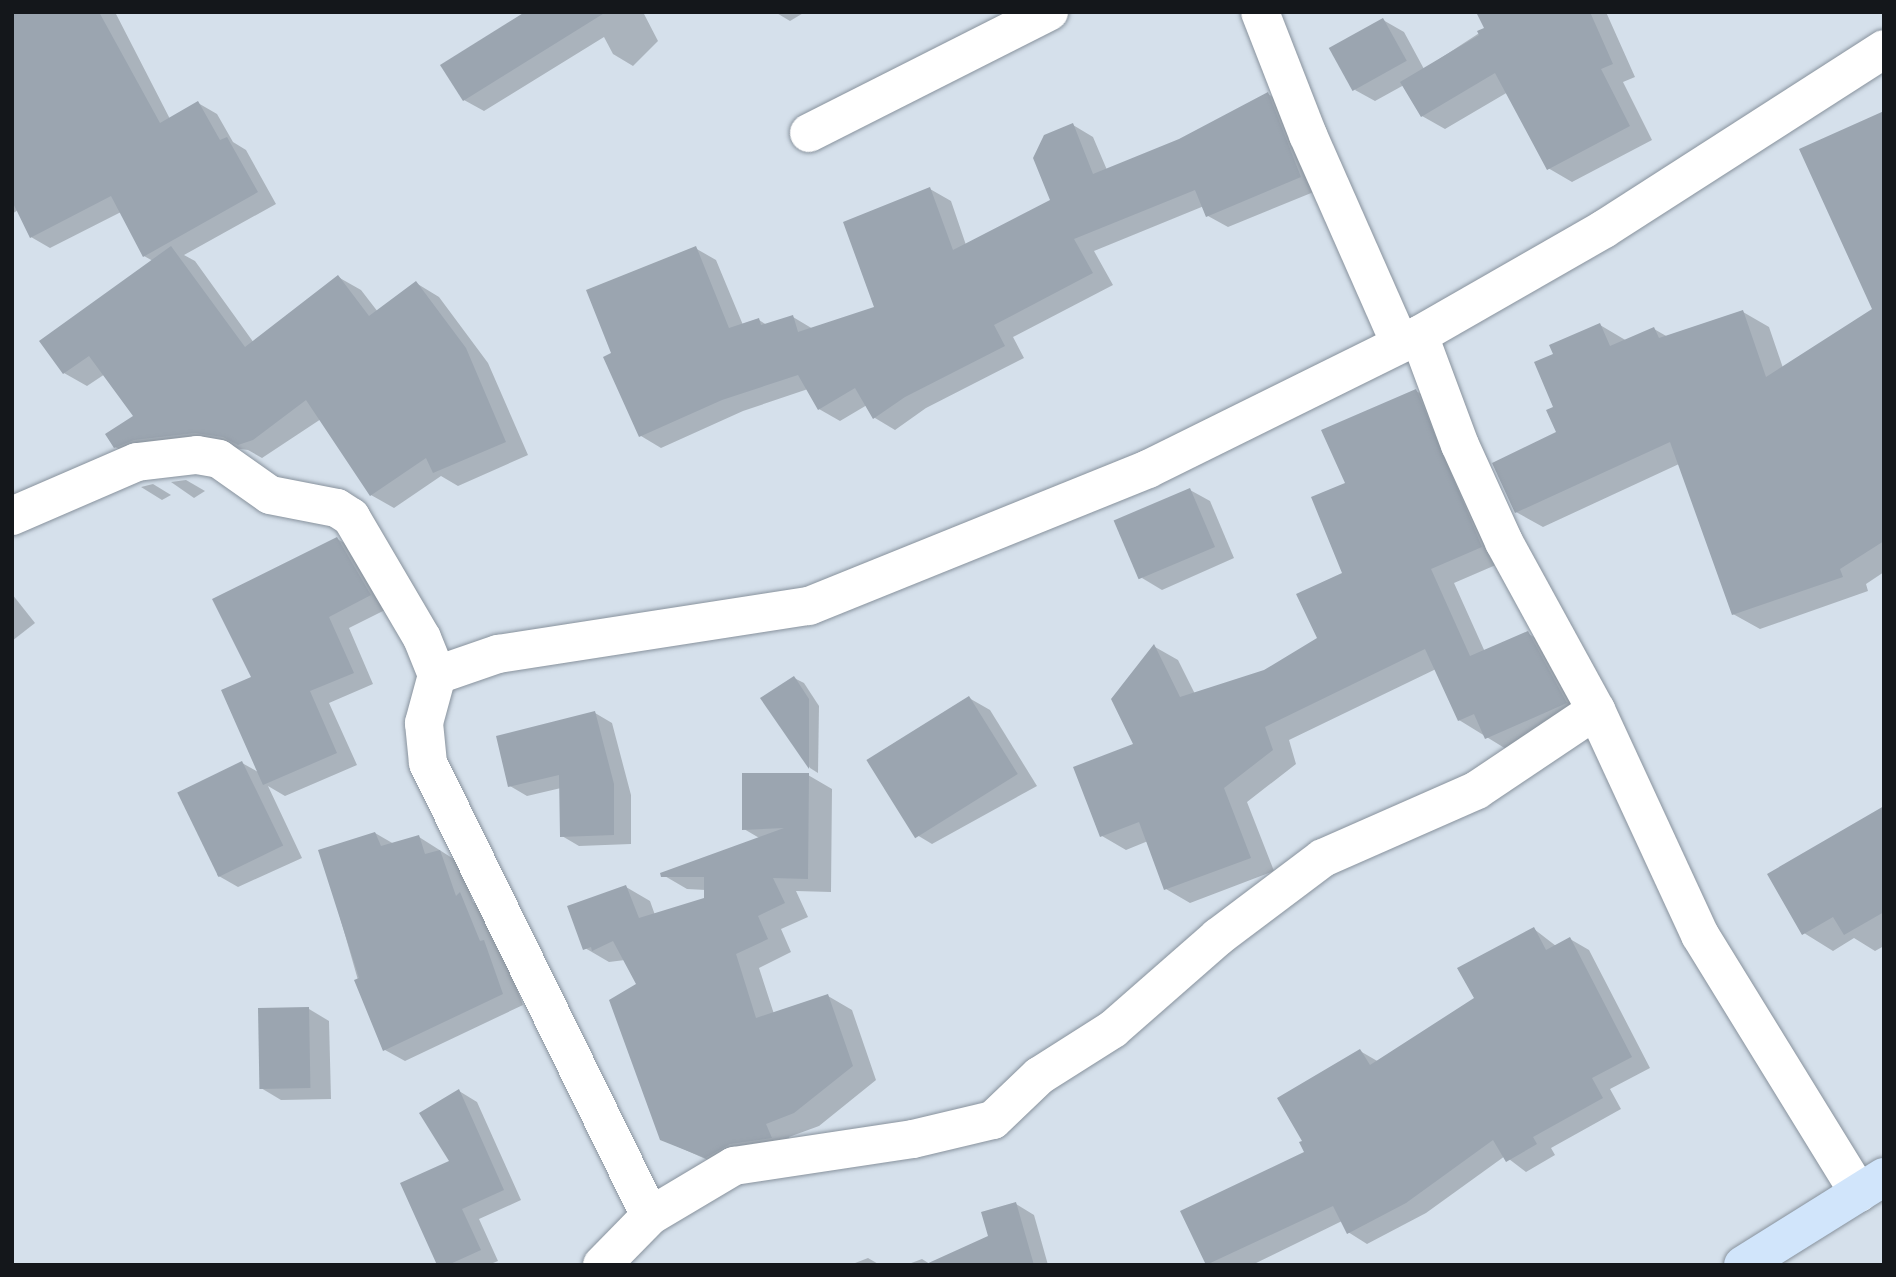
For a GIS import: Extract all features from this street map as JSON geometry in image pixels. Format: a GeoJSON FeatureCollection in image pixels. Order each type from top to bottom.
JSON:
{"type":"FeatureCollection","features":[{"type":"Feature","properties":{"kind":"main road"},"geometry":{"type":"LineString","coordinates":[[1743,1265],[1872,1185]]}},
{"type":"Feature","properties":{"kind":"street"},"geometry":{"type":"LineString","coordinates":[[809,133],[1049,12]]}},
{"type":"Feature","properties":{"kind":"street"},"geometry":{"type":"LineString","coordinates":[[1260,12],[1307,135],[1460,445],[1504,542],[1596,710],[1700,935],[1872,1185]]}},
{"type":"Feature","properties":{"kind":"street"},"geometry":{"type":"LineString","coordinates":[[437,675],[498,654],[809,606],[1148,470],[1409,340],[1604,229],[1884,50]]}},
{"type":"Feature","properties":{"kind":"street"},"geometry":{"type":"LineString","coordinates":[[14,505],[137,462],[197,454],[219,459],[270,495],[337,508],[351,517],[422,638],[437,675],[424,723],[428,763],[650,1216]]}},
{"type":"Feature","properties":{"kind":"street"},"geometry":{"type":"LineString","coordinates":[[602,1265],[650,1216],[734,1166],[913,1139],[993,1120],[1040,1076],[1113,1029],[1218,937],[1322,858],[1478,790],[1596,710]]}},
{"type":"Feature","properties":{"kind":"building"},"geometry":{"type":"Polygon","coordinates":[[[12,12],[99,12],[160,123],[198,101],[220,140],[227,137],[258,192],[143,257],[111,196],[30,238],[12,201],[12,12]]]}},
{"type":"Feature","properties":{"kind":"building"},"geometry":{"type":"Polygon","coordinates":[[[525,12],[606,12],[463,101],[440,65],[525,12]]]}},
{"type":"Feature","properties":{"kind":"building"},"geometry":{"type":"Polygon","coordinates":[[[1476,12],[1590,12],[1613,64],[1601,69],[1630,126],[1547,170],[1495,73],[1421,117],[1400,82],[1479,35],[1477,31],[1484,28],[1476,12]]]}},
{"type":"Feature","properties":{"kind":"building"},"geometry":{"type":"Polygon","coordinates":[[[1383,18],[1407,61],[1353,91],[1329,48],[1383,18]]]}},
{"type":"Feature","properties":{"kind":"building"},"geometry":{"type":"Polygon","coordinates":[[[1268,92],[1301,177],[1206,217],[1195,190],[1074,239],[1093,273],[994,325],[1005,346],[905,397],[873,419],[855,388],[818,410],[798,375],[722,400],[639,437],[603,357],[611,353],[586,290],[696,246],[729,328],[759,318],[761,325],[793,315],[798,332],[874,307],[843,222],[930,187],[953,250],[1050,200],[1033,158],[1044,135],[1073,123],[1093,174],[1179,139],[1268,92]]]}},
{"type":"Feature","properties":{"kind":"building"},"geometry":{"type":"Polygon","coordinates":[[[1884,111],[1884,541],[1840,569],[1843,577],[1732,615],[1670,442],[1515,513],[1492,463],[1556,432],[1546,410],[1553,407],[1534,362],[1553,354],[1549,345],[1600,323],[1610,346],[1654,327],[1659,338],[1743,310],[1766,377],[1872,309],[1799,149],[1884,111]]]}},
{"type":"Feature","properties":{"kind":"building"},"geometry":{"type":"Polygon","coordinates":[[[171,246],[245,347],[338,275],[369,316],[416,281],[466,348],[506,442],[433,473],[426,458],[370,496],[306,400],[253,440],[238,445],[223,437],[195,433],[134,440],[114,448],[105,434],[133,416],[89,356],[63,374],[39,341],[171,246]]]}},
{"type":"Feature","properties":{"kind":"building"},"geometry":{"type":"Polygon","coordinates":[[[1416,389],[1482,547],[1431,569],[1470,656],[1528,631],[1567,703],[1485,739],[1474,714],[1458,721],[1425,649],[1265,727],[1273,750],[1224,788],[1251,858],[1164,890],[1139,822],[1100,837],[1073,767],[1133,744],[1111,699],[1154,644],[1180,697],[1264,670],[1317,638],[1296,594],[1342,573],[1311,497],[1345,483],[1321,430],[1416,389]]]}},
{"type":"Feature","properties":{"kind":"building"},"geometry":{"type":"Polygon","coordinates":[[[1190,488],[1215,547],[1139,579],[1114,520],[1190,488]]]}},
{"type":"Feature","properties":{"kind":"building"},"geometry":{"type":"Polygon","coordinates":[[[337,537],[371,595],[329,617],[354,673],[310,691],[337,753],[263,785],[221,690],[251,677],[212,599],[337,537]]]}},
{"type":"Feature","properties":{"kind":"building"},"geometry":{"type":"Polygon","coordinates":[[[794,676],[809,699],[809,769],[760,698],[794,676]]]}},
{"type":"Feature","properties":{"kind":"building"},"geometry":{"type":"Polygon","coordinates":[[[969,696],[1018,774],[915,838],[866,760],[969,696]]]}},
{"type":"Feature","properties":{"kind":"building"},"geometry":{"type":"Polygon","coordinates":[[[595,711],[614,784],[614,835],[560,837],[559,775],[508,787],[496,736],[595,711]]]}},
{"type":"Feature","properties":{"kind":"building"},"geometry":{"type":"Polygon","coordinates":[[[242,761],[283,845],[218,877],[177,793],[242,761]]]}},
{"type":"Feature","properties":{"kind":"building"},"geometry":{"type":"Polygon","coordinates":[[[742,773],[809,773],[808,879],[773,878],[785,903],[758,916],[768,939],[736,954],[756,1018],[828,994],[853,1066],[794,1113],[766,1124],[772,1138],[730,1144],[705,1158],[660,1140],[609,1000],[636,984],[613,941],[592,951],[591,947],[583,950],[567,906],[626,885],[639,918],[704,898],[704,877],[661,877],[660,873],[784,828],[742,830],[742,773]]]}},
{"type":"Feature","properties":{"kind":"building"},"geometry":{"type":"Polygon","coordinates":[[[1884,806],[1884,912],[1844,935],[1833,917],[1802,935],[1767,874],[1884,806]]]}},
{"type":"Feature","properties":{"kind":"building"},"geometry":{"type":"Polygon","coordinates":[[[375,832],[381,846],[419,835],[425,854],[440,850],[456,896],[460,892],[480,941],[484,940],[503,994],[383,1051],[354,980],[359,978],[318,850],[375,832]]]}},
{"type":"Feature","properties":{"kind":"building"},"geometry":{"type":"Polygon","coordinates":[[[1534,927],[1546,950],[1570,937],[1632,1057],[1592,1078],[1603,1098],[1533,1137],[1537,1144],[1506,1162],[1493,1140],[1406,1203],[1347,1234],[1333,1206],[1206,1265],[1180,1211],[1304,1152],[1299,1142],[1302,1141],[1277,1098],[1360,1049],[1370,1065],[1474,998],[1457,968],[1534,927]]]}},
{"type":"Feature","properties":{"kind":"building"},"geometry":{"type":"Polygon","coordinates":[[[309,1007],[310,1088],[259,1089],[258,1008],[309,1007]]]}},
{"type":"Feature","properties":{"kind":"building"},"geometry":{"type":"Polygon","coordinates":[[[459,1089],[504,1190],[462,1209],[481,1250],[448,1265],[437,1265],[400,1183],[449,1161],[419,1113],[459,1089]]]}},
{"type":"Feature","properties":{"kind":"building"},"geometry":{"type":"Polygon","coordinates":[[[1016,1202],[1034,1265],[924,1265],[988,1236],[981,1212],[1016,1202]]]}}]}
